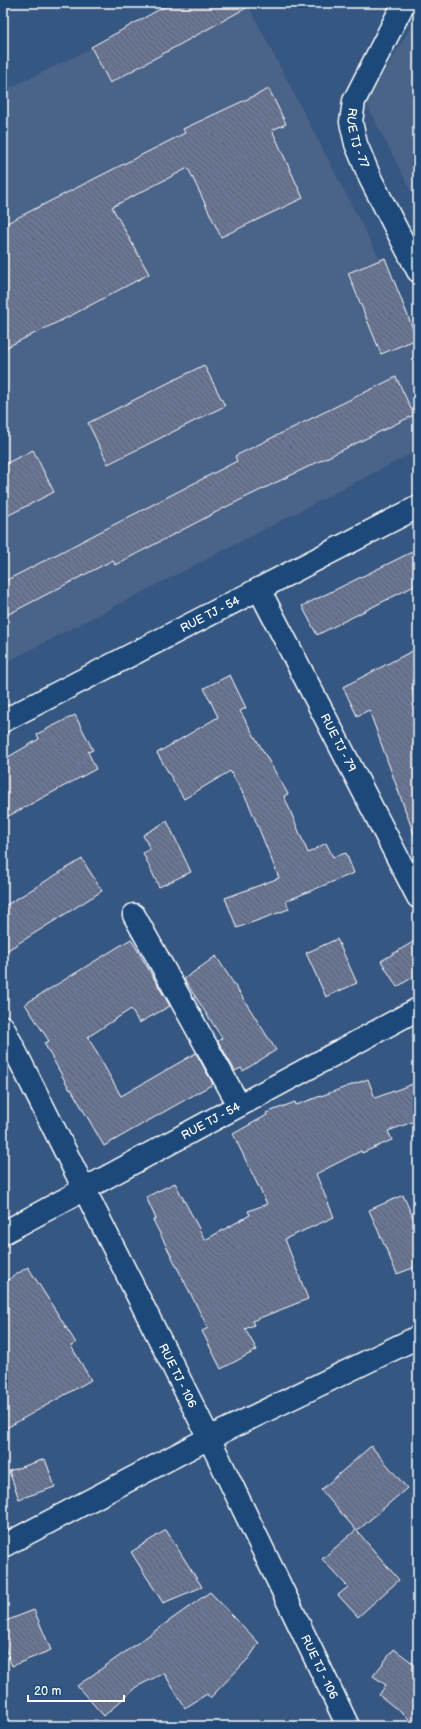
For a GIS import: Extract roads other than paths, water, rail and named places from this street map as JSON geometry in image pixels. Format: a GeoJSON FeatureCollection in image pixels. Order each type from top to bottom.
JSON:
{"type":"FeatureCollection","features":[{"type":"Feature","properties":{"kind":"street","name":"RUE TJ - 77"},"geometry":{"type":"LineString","coordinates":[[404,3],[354,101],[351,122],[356,144],[368,173],[418,271]]}},
{"type":"Feature","properties":{"kind":"street","name":"RUE TJ - 54"},"geometry":{"type":"LineString","coordinates":[[3,721],[418,508]]}},
{"type":"Feature","properties":{"kind":"street","name":"RUE TJ - 79"},"geometry":{"type":"LineString","coordinates":[[259,589],[418,898]]}},
{"type":"Feature","properties":{"kind":"street"},"geometry":{"type":"LineString","coordinates":[[134,915],[239,1105]]}},
{"type":"Feature","properties":{"kind":"street","name":"RUE TJ - 54"},"geometry":{"type":"LineString","coordinates":[[3,1233],[418,1009]]}},
{"type":"Feature","properties":{"kind":"street","name":"RUE TJ - 106"},"geometry":{"type":"LineString","coordinates":[[3,1027],[209,1438],[348,1726]]}},
{"type":"Feature","properties":{"kind":"street"},"geometry":{"type":"LineString","coordinates":[[3,1546],[209,1438],[418,1337]]}}]}
